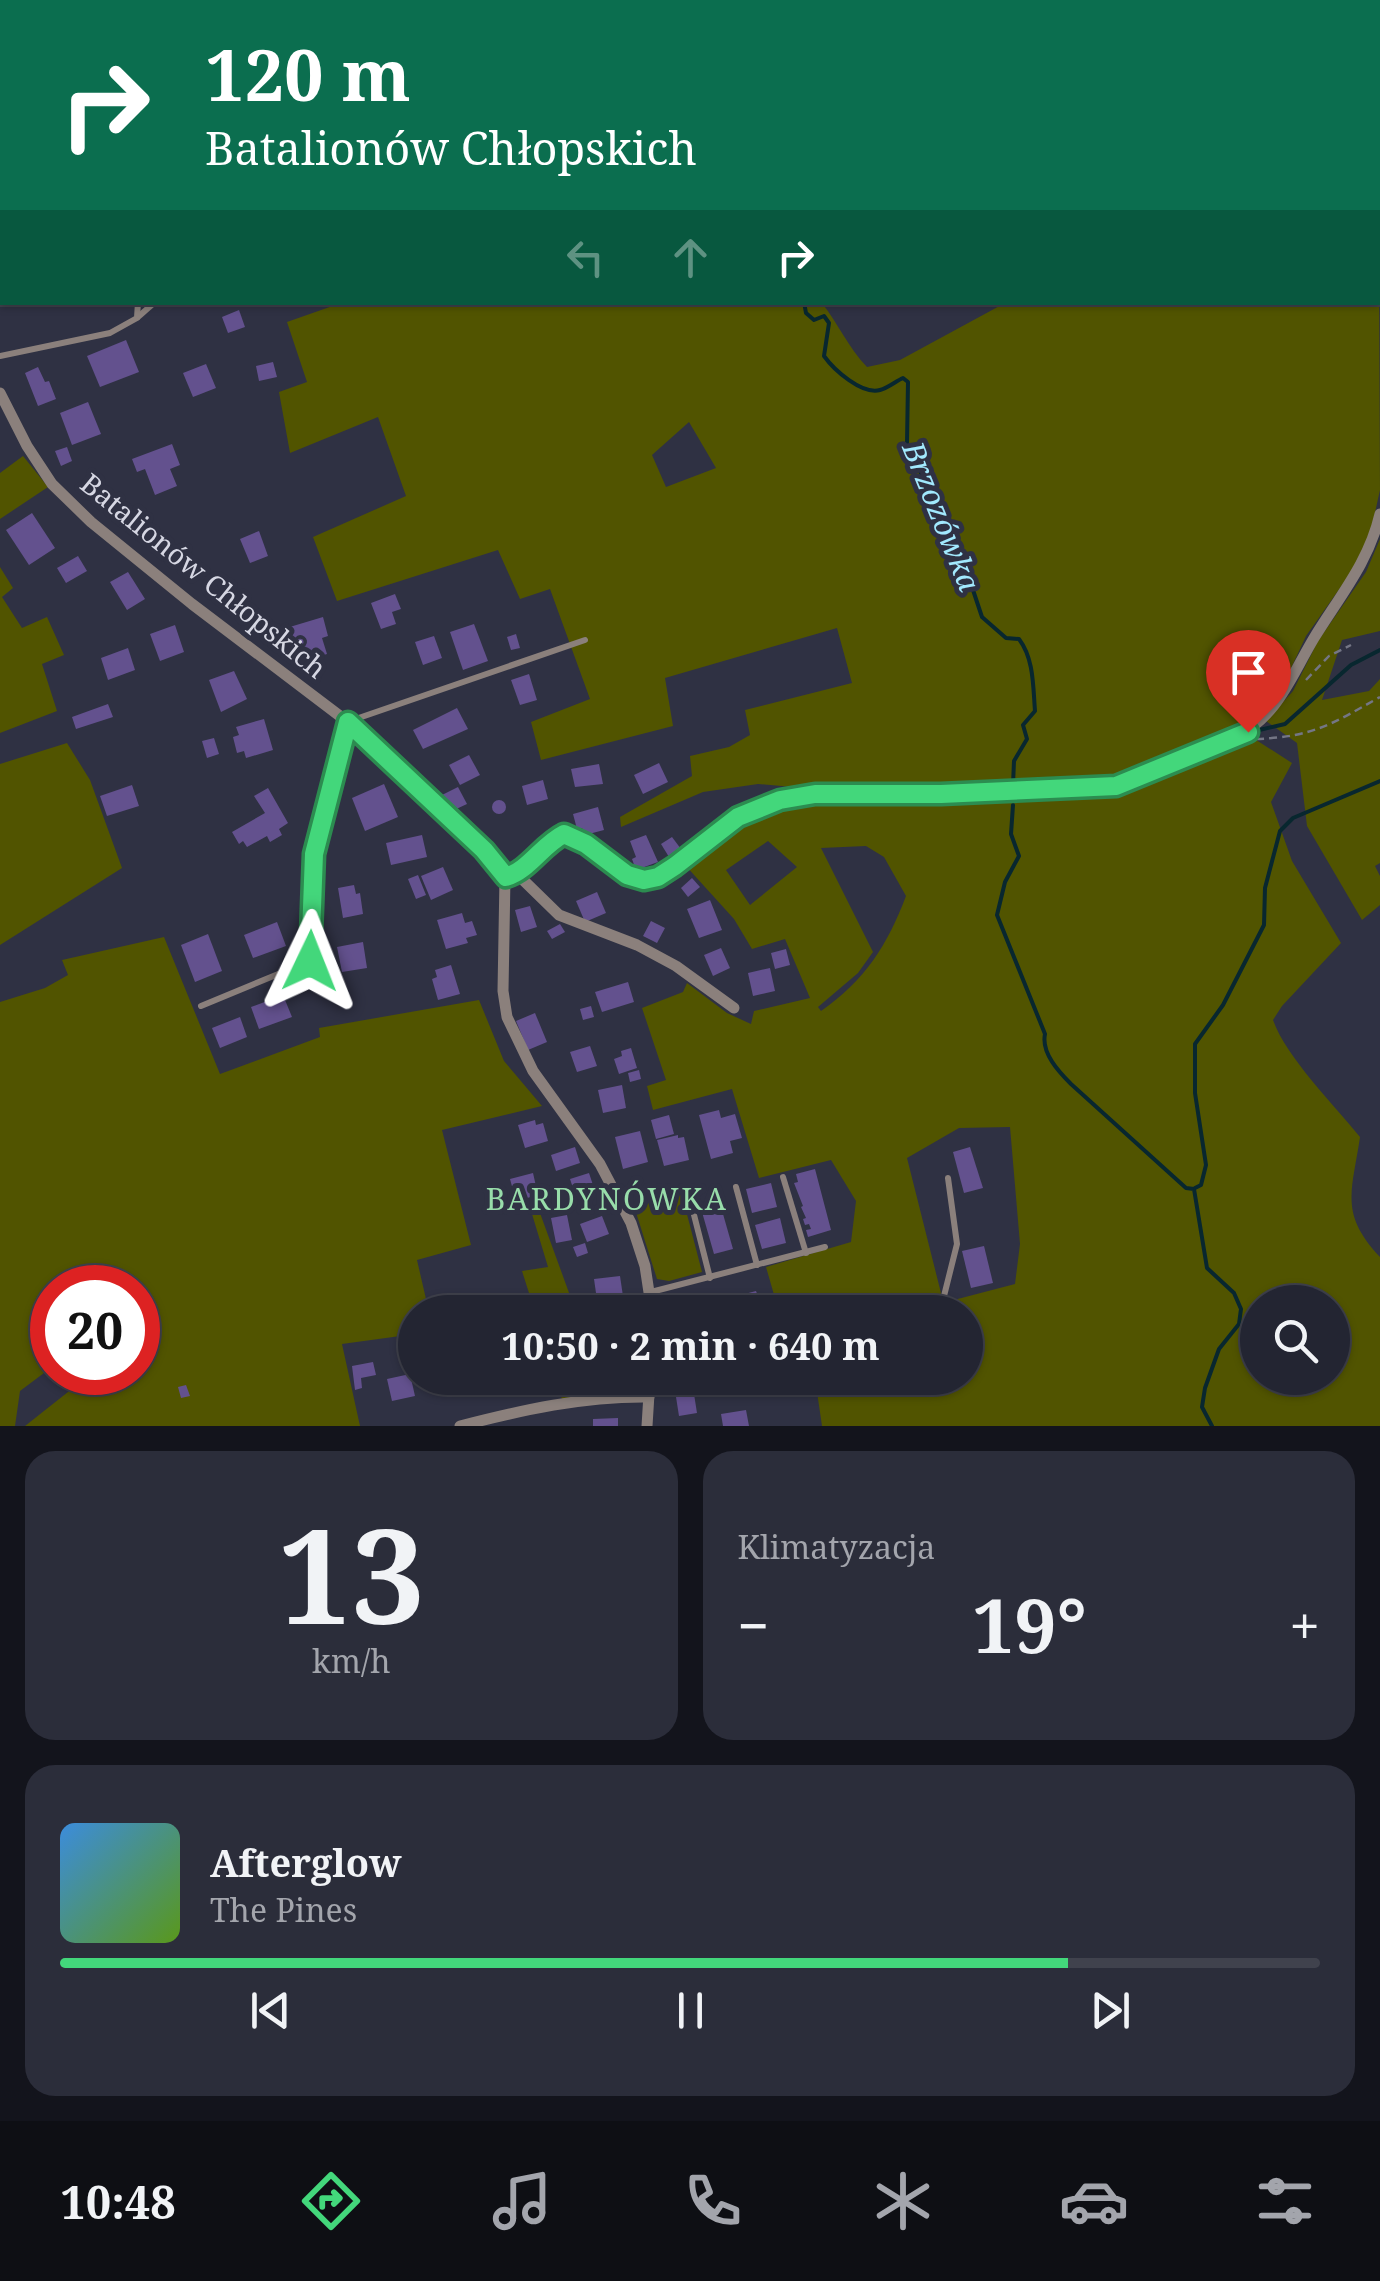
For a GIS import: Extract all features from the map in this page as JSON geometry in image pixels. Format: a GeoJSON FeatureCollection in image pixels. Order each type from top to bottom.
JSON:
{"type":"FeatureCollection","features":[{"type":"Feature","properties":{"kind":"street","name":"Batalionów Chłopskich"},"geometry":{"type":"LineString","coordinates":[[0,393],[26,446],[52,484],[91,522],[348,722],[511,876],[559,915],[637,944],[676,966],[734,1008]]}},
{"type":"Feature","properties":{"kind":"street"},"geometry":{"type":"LineString","coordinates":[[651,1295],[631,1223],[615,1190],[533,1071],[507,1017],[502,991],[511,876],[564,834],[586,844],[627,875],[644,880],[658,877],[675,866],[738,817],[780,800],[815,794],[941,794],[1116,786],[1232,740],[1248,732],[1294,679],[1313,640],[1362,566],[1380,514]]}},
{"type":"Feature","properties":{"kind":"street"},"geometry":{"type":"LineString","coordinates":[[460,1426],[579,1400],[637,1395]]}},
{"type":"Feature","properties":{"kind":"street"},"geometry":{"type":"LineString","coordinates":[[647,1426],[649,1395]]}},
{"type":"Feature","properties":{"kind":"lane"},"geometry":{"type":"LineString","coordinates":[[137,318],[138,305]]}},
{"type":"Feature","properties":{"kind":"lane"},"geometry":{"type":"LineString","coordinates":[[0,356],[110,333],[151,305]]}},
{"type":"Feature","properties":{"kind":"lane"},"geometry":{"type":"LineString","coordinates":[[201,1006],[310,961],[314,854],[348,722],[585,640]]}},
{"type":"Feature","properties":{"kind":"lane"},"geometry":{"type":"LineString","coordinates":[[784,1177],[806,1253]]}},
{"type":"Feature","properties":{"kind":"lane"},"geometry":{"type":"LineString","coordinates":[[944,1295],[957,1244],[948,1178]]}},
{"type":"Feature","properties":{"kind":"lane"},"geometry":{"type":"LineString","coordinates":[[736,1187],[757,1265]]}},
{"type":"Feature","properties":{"kind":"lane"},"geometry":{"type":"LineString","coordinates":[[690,1203],[710,1278]]}},
{"type":"Feature","properties":{"kind":"lane"},"geometry":{"type":"LineString","coordinates":[[651,1292],[824,1247]]}},
{"type":"Feature","properties":{"kind":"path"},"geometry":{"type":"LineString","coordinates":[[1294,679],[1303,683],[1328,656],[1352,646]]}},
{"type":"Feature","properties":{"kind":"path"},"geometry":{"type":"LineString","coordinates":[[1232,740],[1292,738],[1320,731],[1380,697]]}},
{"type":"Feature","properties":{"kind":"shaded area"},"geometry":{"type":"Polygon","coordinates":[[[335,305],[823,305],[867,367],[900,360],[1001,305],[1379,305],[1380,490],[1370,535],[1357,564],[1306,636],[1286,679],[1240,734],[1154,767],[1159,776],[1224,752],[1250,736],[1292,763],[1271,802],[1292,861],[1341,943],[1273,1020],[1300,1065],[1360,1137],[1352,1201],[1358,1227],[1380,1257],[1380,1426],[822,1426],[817,1395],[983,1395],[983,1295],[973,1295],[1015,1284],[1020,1244],[1010,1127],[959,1128],[907,1158],[941,1295],[774,1295],[766,1267],[851,1242],[856,1201],[831,1160],[759,1178],[732,1089],[653,1110],[647,1086],[666,1080],[642,1008],[683,992],[687,983],[727,1013],[751,1024],[754,1011],[810,998],[785,939],[752,949],[734,919],[685,865],[725,831],[784,804],[925,799],[910,788],[758,784],[703,792],[621,827],[620,817],[692,776],[690,756],[729,747],[750,735],[745,710],[852,683],[837,628],[665,678],[673,726],[541,760],[531,722],[590,699],[550,589],[520,599],[498,550],[337,601],[313,537],[406,496],[378,417],[290,453],[279,392],[307,382],[287,322],[335,305]],[[689,422],[652,455],[666,487],[716,468],[689,422]],[[768,841],[726,870],[750,905],[797,867],[768,841]],[[866,846],[821,848],[873,952],[858,973],[818,1007],[821,1011],[873,961],[906,896],[884,857],[866,846]]]}},
{"type":"Feature","properties":{"kind":"shaded area"},"geometry":{"type":"Polygon","coordinates":[[[23,456],[48,487],[0,519],[0,473],[23,456]]]}},
{"type":"Feature","properties":{"kind":"shaded area"},"geometry":{"type":"Polygon","coordinates":[[[1380,539],[1380,631],[1342,640],[1322,700],[1369,691],[1380,679],[1380,863],[1375,866],[1380,876],[1380,905],[1362,920],[1307,826],[1297,743],[1266,721],[1293,691],[1318,641],[1366,572],[1380,539]]]}},
{"type":"Feature","properties":{"kind":"shaded area"},"geometry":{"type":"Polygon","coordinates":[[[0,567],[13,588],[2,597],[22,628],[47,617],[64,655],[42,664],[57,711],[0,733],[0,567]]]}},
{"type":"Feature","properties":{"kind":"shaded area"},"geometry":{"type":"Polygon","coordinates":[[[67,743],[90,780],[122,868],[0,945],[0,764],[67,743]]]}},
{"type":"Feature","properties":{"kind":"shaded area"},"geometry":{"type":"Polygon","coordinates":[[[164,937],[220,1074],[320,1037],[319,1028],[479,1000],[504,1061],[542,1106],[442,1130],[471,1245],[417,1260],[425,1295],[398,1295],[398,1336],[342,1344],[360,1426],[25,1426],[64,1395],[160,1395],[160,1265],[30,1265],[30,1384],[20,1391],[15,1426],[0,1426],[0,1002],[45,988],[68,975],[62,960],[164,937]]]}},
{"type":"Feature","properties":{"kind":"shaded area"},"geometry":{"type":"Polygon","coordinates":[[[682,1195],[702,1272],[669,1281],[657,1279],[634,1206],[682,1195]]]}},
{"type":"Feature","properties":{"kind":"shaded area"},"geometry":{"type":"Polygon","coordinates":[[[540,1213],[570,1295],[530,1295],[522,1271],[548,1267],[532,1214],[540,1213]]]}},
{"type":"Feature","properties":{"kind":"shaded area"},"geometry":{"type":"Polygon","coordinates":[[[561,1395],[599,1397],[563,1402],[561,1395]]]}},
{"type":"Feature","properties":{"kind":"building"},"geometry":{"type":"Polygon","coordinates":[[[239,310],[245,327],[228,333],[222,317],[239,310]]]}},
{"type":"Feature","properties":{"kind":"building"},"geometry":{"type":"Polygon","coordinates":[[[126,340],[139,372],[100,387],[87,356],[126,340]]]}},
{"type":"Feature","properties":{"kind":"building"},"geometry":{"type":"Polygon","coordinates":[[[273,362],[277,377],[259,381],[256,366],[273,362]]]}},
{"type":"Feature","properties":{"kind":"building"},"geometry":{"type":"Polygon","coordinates":[[[206,364],[216,388],[193,397],[183,373],[206,364]]]}},
{"type":"Feature","properties":{"kind":"building"},"geometry":{"type":"Polygon","coordinates":[[[38,367],[56,399],[38,406],[25,373],[38,367]]]}},
{"type":"Feature","properties":{"kind":"building"},"geometry":{"type":"Polygon","coordinates":[[[88,402],[101,434],[72,445],[60,413],[88,402]]]}},
{"type":"Feature","properties":{"kind":"building"},"geometry":{"type":"Polygon","coordinates":[[[172,444],[180,465],[170,469],[177,486],[155,495],[145,469],[137,472],[132,459],[172,444]]]}},
{"type":"Feature","properties":{"kind":"building"},"geometry":{"type":"Polygon","coordinates":[[[67,447],[72,461],[61,466],[55,451],[67,447]]]}},
{"type":"Feature","properties":{"kind":"building"},"geometry":{"type":"Polygon","coordinates":[[[32,513],[55,548],[29,565],[6,530],[32,513]]]}},
{"type":"Feature","properties":{"kind":"building"},"geometry":{"type":"Polygon","coordinates":[[[259,531],[268,556],[250,563],[240,539],[259,531]]]}},
{"type":"Feature","properties":{"kind":"building"},"geometry":{"type":"Polygon","coordinates":[[[78,556],[87,571],[66,583],[57,568],[78,556]]]}},
{"type":"Feature","properties":{"kind":"building"},"geometry":{"type":"Polygon","coordinates":[[[128,572],[145,599],[127,610],[110,582],[128,572]]]}},
{"type":"Feature","properties":{"kind":"building"},"geometry":{"type":"Polygon","coordinates":[[[395,594],[401,609],[392,612],[396,624],[381,629],[371,603],[395,594]]]}},
{"type":"Feature","properties":{"kind":"building"},"geometry":{"type":"Polygon","coordinates":[[[323,617],[328,636],[322,638],[327,654],[303,661],[298,646],[289,648],[283,629],[323,617]]]}},
{"type":"Feature","properties":{"kind":"building"},"geometry":{"type":"Polygon","coordinates":[[[474,624],[488,661],[463,670],[450,632],[474,624]]]}},
{"type":"Feature","properties":{"kind":"building"},"geometry":{"type":"Polygon","coordinates":[[[175,625],[184,652],[160,661],[150,634],[175,625]]]}},
{"type":"Feature","properties":{"kind":"building"},"geometry":{"type":"Polygon","coordinates":[[[516,634],[520,648],[511,650],[507,637],[516,634]]]}},
{"type":"Feature","properties":{"kind":"building"},"geometry":{"type":"Polygon","coordinates":[[[434,636],[442,658],[423,665],[415,642],[434,636]]]}},
{"type":"Feature","properties":{"kind":"building"},"geometry":{"type":"Polygon","coordinates":[[[128,648],[135,670],[108,680],[101,658],[128,648]]]}},
{"type":"Feature","properties":{"kind":"building"},"geometry":{"type":"Polygon","coordinates":[[[234,671],[247,699],[221,712],[209,680],[234,671]]]}},
{"type":"Feature","properties":{"kind":"building"},"geometry":{"type":"Polygon","coordinates":[[[529,674],[537,700],[520,705],[511,680],[529,674]]]}},
{"type":"Feature","properties":{"kind":"building"},"geometry":{"type":"Polygon","coordinates":[[[108,704],[113,717],[76,729],[72,717],[108,704]]]}},
{"type":"Feature","properties":{"kind":"building"},"geometry":{"type":"Polygon","coordinates":[[[457,708],[468,729],[423,749],[413,730],[457,708]]]}},
{"type":"Feature","properties":{"kind":"building"},"geometry":{"type":"Polygon","coordinates":[[[264,719],[273,750],[246,758],[244,751],[237,753],[233,737],[239,735],[236,727],[264,719]]]}},
{"type":"Feature","properties":{"kind":"building"},"geometry":{"type":"Polygon","coordinates":[[[214,738],[219,754],[207,758],[202,741],[214,738]]]}},
{"type":"Feature","properties":{"kind":"building"},"geometry":{"type":"Polygon","coordinates":[[[469,755],[480,775],[460,785],[449,765],[469,755]]]}},
{"type":"Feature","properties":{"kind":"building"},"geometry":{"type":"Polygon","coordinates":[[[659,763],[668,782],[643,794],[634,775],[659,763]]]}},
{"type":"Feature","properties":{"kind":"building"},"geometry":{"type":"Polygon","coordinates":[[[599,764],[603,784],[575,787],[571,769],[599,764]]]}},
{"type":"Feature","properties":{"kind":"building"},"geometry":{"type":"Polygon","coordinates":[[[543,780],[548,799],[527,805],[522,786],[543,780]]]}},
{"type":"Feature","properties":{"kind":"building"},"geometry":{"type":"Polygon","coordinates":[[[384,784],[398,817],[365,831],[352,798],[384,784]]]}},
{"type":"Feature","properties":{"kind":"building"},"geometry":{"type":"Polygon","coordinates":[[[132,785],[139,806],[107,816],[100,796],[132,785]]]}},
{"type":"Feature","properties":{"kind":"building"},"geometry":{"type":"Polygon","coordinates":[[[458,787],[467,804],[452,811],[440,796],[458,787]]]}},
{"type":"Feature","properties":{"kind":"building"},"geometry":{"type":"Polygon","coordinates":[[[268,788],[288,823],[279,829],[282,835],[270,842],[267,836],[247,847],[243,841],[239,844],[232,832],[265,813],[254,796],[268,788]]]}},
{"type":"Feature","properties":{"kind":"building"},"geometry":{"type":"Polygon","coordinates":[[[499,800],[506,807],[499,814],[492,807],[499,800]]]}},
{"type":"Feature","properties":{"kind":"building"},"geometry":{"type":"Polygon","coordinates":[[[598,807],[604,830],[585,835],[582,828],[577,829],[573,814],[598,807]]]}},
{"type":"Feature","properties":{"kind":"building"},"geometry":{"type":"Polygon","coordinates":[[[422,835],[427,857],[391,865],[386,843],[422,835]]]}},
{"type":"Feature","properties":{"kind":"building"},"geometry":{"type":"Polygon","coordinates":[[[646,835],[658,862],[636,870],[630,841],[646,835]]]}},
{"type":"Feature","properties":{"kind":"building"},"geometry":{"type":"Polygon","coordinates":[[[672,837],[681,849],[669,857],[661,844],[672,837]]]}},
{"type":"Feature","properties":{"kind":"building"},"geometry":{"type":"Polygon","coordinates":[[[443,867],[453,890],[431,900],[421,876],[443,867]]]}},
{"type":"Feature","properties":{"kind":"building"},"geometry":{"type":"Polygon","coordinates":[[[418,875],[426,895],[416,899],[408,879],[418,875]]]}},
{"type":"Feature","properties":{"kind":"building"},"geometry":{"type":"Polygon","coordinates":[[[692,878],[700,887],[688,897],[681,888],[692,878]]]}},
{"type":"Feature","properties":{"kind":"building"},"geometry":{"type":"Polygon","coordinates":[[[354,885],[356,894],[360,893],[363,914],[343,918],[338,888],[354,885]]]}},
{"type":"Feature","properties":{"kind":"building"},"geometry":{"type":"Polygon","coordinates":[[[597,892],[606,913],[585,922],[576,901],[597,892]]]}},
{"type":"Feature","properties":{"kind":"building"},"geometry":{"type":"Polygon","coordinates":[[[710,900],[722,930],[699,938],[687,909],[710,900]]]}},
{"type":"Feature","properties":{"kind":"building"},"geometry":{"type":"Polygon","coordinates":[[[530,906],[537,927],[521,932],[515,910],[530,906]]]}},
{"type":"Feature","properties":{"kind":"building"},"geometry":{"type":"Polygon","coordinates":[[[462,913],[465,923],[472,921],[477,935],[466,938],[468,943],[446,949],[437,920],[462,913]]]}},
{"type":"Feature","properties":{"kind":"building"},"geometry":{"type":"Polygon","coordinates":[[[651,921],[665,928],[657,943],[643,936],[651,921]]]}},
{"type":"Feature","properties":{"kind":"building"},"geometry":{"type":"Polygon","coordinates":[[[277,922],[286,946],[253,958],[244,935],[277,922]]]}},
{"type":"Feature","properties":{"kind":"building"},"geometry":{"type":"Polygon","coordinates":[[[560,924],[565,932],[552,939],[547,931],[560,924]]]}},
{"type":"Feature","properties":{"kind":"building"},"geometry":{"type":"Polygon","coordinates":[[[208,934],[222,971],[195,982],[181,945],[208,934]]]}},
{"type":"Feature","properties":{"kind":"building"},"geometry":{"type":"Polygon","coordinates":[[[363,942],[367,968],[342,972],[337,947],[363,942]]]}},
{"type":"Feature","properties":{"kind":"building"},"geometry":{"type":"Polygon","coordinates":[[[721,948],[730,968],[713,976],[704,955],[721,948]]]}},
{"type":"Feature","properties":{"kind":"building"},"geometry":{"type":"Polygon","coordinates":[[[786,949],[790,965],[775,969],[771,953],[786,949]]]}},
{"type":"Feature","properties":{"kind":"building"},"geometry":{"type":"Polygon","coordinates":[[[451,965],[460,994],[438,1000],[432,979],[437,977],[435,970],[451,965]]]}},
{"type":"Feature","properties":{"kind":"building"},"geometry":{"type":"Polygon","coordinates":[[[770,968],[775,991],[753,996],[748,973],[770,968]]]}},
{"type":"Feature","properties":{"kind":"building"},"geometry":{"type":"Polygon","coordinates":[[[628,982],[634,1002],[602,1012],[595,992],[628,982]]]}},
{"type":"Feature","properties":{"kind":"building"},"geometry":{"type":"Polygon","coordinates":[[[283,995],[292,1017],[259,1029],[251,1007],[283,995]]]}},
{"type":"Feature","properties":{"kind":"building"},"geometry":{"type":"Polygon","coordinates":[[[591,1006],[594,1017],[583,1020],[580,1009],[591,1006]]]}},
{"type":"Feature","properties":{"kind":"building"},"geometry":{"type":"Polygon","coordinates":[[[535,1013],[547,1042],[528,1050],[516,1021],[535,1013]]]}},
{"type":"Feature","properties":{"kind":"building"},"geometry":{"type":"Polygon","coordinates":[[[240,1017],[247,1037],[220,1048],[212,1028],[240,1017]]]}},
{"type":"Feature","properties":{"kind":"building"},"geometry":{"type":"Polygon","coordinates":[[[590,1046],[597,1066],[577,1072],[570,1052],[590,1046]]]}},
{"type":"Feature","properties":{"kind":"building"},"geometry":{"type":"Polygon","coordinates":[[[631,1048],[637,1068],[619,1074],[614,1059],[631,1048]]]}},
{"type":"Feature","properties":{"kind":"building"},"geometry":{"type":"Polygon","coordinates":[[[639,1070],[641,1079],[630,1082],[628,1073],[639,1070]]]}},
{"type":"Feature","properties":{"kind":"building"},"geometry":{"type":"Polygon","coordinates":[[[622,1085],[626,1108],[603,1113],[598,1090],[622,1085]]]}},
{"type":"Feature","properties":{"kind":"building"},"geometry":{"type":"Polygon","coordinates":[[[719,1110],[721,1118],[735,1114],[742,1138],[730,1141],[733,1153],[711,1159],[699,1115],[719,1110]]]}},
{"type":"Feature","properties":{"kind":"building"},"geometry":{"type":"Polygon","coordinates":[[[669,1115],[674,1134],[656,1139],[651,1120],[669,1115]]]}},
{"type":"Feature","properties":{"kind":"building"},"geometry":{"type":"Polygon","coordinates":[[[535,1120],[536,1125],[543,1123],[548,1141],[525,1148],[518,1125],[535,1120]]]}},
{"type":"Feature","properties":{"kind":"building"},"geometry":{"type":"Polygon","coordinates":[[[640,1131],[648,1162],[623,1169],[615,1137],[640,1131]]]}},
{"type":"Feature","properties":{"kind":"building"},"geometry":{"type":"Polygon","coordinates":[[[684,1137],[689,1160],[664,1166],[657,1140],[684,1137]]]}},
{"type":"Feature","properties":{"kind":"building"},"geometry":{"type":"Polygon","coordinates":[[[575,1147],[580,1163],[556,1171],[551,1155],[575,1147]]]}},
{"type":"Feature","properties":{"kind":"building"},"geometry":{"type":"Polygon","coordinates":[[[970,1147],[983,1188],[964,1193],[953,1152],[970,1147]]]}},
{"type":"Feature","properties":{"kind":"building"},"geometry":{"type":"Polygon","coordinates":[[[815,1169],[831,1230],[808,1237],[806,1230],[811,1229],[809,1224],[805,1225],[794,1183],[798,1182],[796,1174],[815,1169]]]}},
{"type":"Feature","properties":{"kind":"building"},"geometry":{"type":"Polygon","coordinates":[[[533,1173],[538,1195],[516,1201],[510,1179],[533,1173]]]}},
{"type":"Feature","properties":{"kind":"building"},"geometry":{"type":"Polygon","coordinates":[[[589,1173],[595,1191],[576,1197],[570,1179],[589,1173]]]}},
{"type":"Feature","properties":{"kind":"building"},"geometry":{"type":"Polygon","coordinates":[[[771,1183],[777,1207],[752,1213],[746,1189],[771,1183]]]}},
{"type":"Feature","properties":{"kind":"building"},"geometry":{"type":"Polygon","coordinates":[[[719,1200],[733,1249],[714,1254],[700,1205],[719,1200]]]}},
{"type":"Feature","properties":{"kind":"building"},"geometry":{"type":"Polygon","coordinates":[[[567,1215],[572,1240],[556,1243],[551,1218],[567,1215]]]}},
{"type":"Feature","properties":{"kind":"building"},"geometry":{"type":"Polygon","coordinates":[[[602,1216],[609,1234],[587,1242],[580,1224],[602,1216]]]}},
{"type":"Feature","properties":{"kind":"building"},"geometry":{"type":"Polygon","coordinates":[[[780,1218],[786,1243],[762,1249],[755,1225],[780,1218]]]}},
{"type":"Feature","properties":{"kind":"building"},"geometry":{"type":"Polygon","coordinates":[[[585,1243],[588,1253],[577,1257],[573,1247],[585,1243]]]}},
{"type":"Feature","properties":{"kind":"building"},"geometry":{"type":"Polygon","coordinates":[[[984,1246],[993,1283],[971,1288],[962,1251],[984,1246]]]}},
{"type":"Feature","properties":{"kind":"building"},"geometry":{"type":"Polygon","coordinates":[[[620,1276],[623,1295],[596,1295],[594,1279],[620,1276]]]}},
{"type":"Feature","properties":{"kind":"building"},"geometry":{"type":"Polygon","coordinates":[[[373,1362],[376,1375],[361,1378],[362,1388],[355,1390],[352,1366],[373,1362]]]}},
{"type":"Feature","properties":{"kind":"building"},"geometry":{"type":"Polygon","coordinates":[[[398,1377],[398,1395],[415,1396],[392,1401],[387,1379],[398,1377]]]}},
{"type":"Feature","properties":{"kind":"building"},"geometry":{"type":"Polygon","coordinates":[[[186,1385],[190,1396],[181,1398],[178,1387],[186,1385]]]}},
{"type":"Feature","properties":{"kind":"building"},"geometry":{"type":"Polygon","coordinates":[[[694,1395],[697,1413],[679,1416],[676,1397],[694,1395]]]}},
{"type":"Feature","properties":{"kind":"building"},"geometry":{"type":"Polygon","coordinates":[[[746,1410],[749,1426],[723,1426],[721,1414],[746,1410]]]}},
{"type":"Feature","properties":{"kind":"building"},"geometry":{"type":"Polygon","coordinates":[[[618,1418],[618,1426],[593,1426],[593,1419],[618,1418]]]}},
{"type":"Feature","properties":{"kind":"waterway","name":"Brzozówka"},"geometry":{"type":"LineString","coordinates":[[805,305],[806,313],[814,320],[824,316],[829,323],[824,356],[849,380],[873,391],[903,378],[908,382],[907,443],[941,516],[949,549],[970,581],[982,617],[1006,638],[1019,639],[1028,655],[1035,711],[1023,725],[1027,739],[1014,761],[1013,785]]}},
{"type":"Feature","properties":{"kind":"waterway"},"geometry":{"type":"LineString","coordinates":[[1255,731],[1285,724],[1351,665],[1380,650]]}},
{"type":"Feature","properties":{"kind":"waterway"},"geometry":{"type":"LineString","coordinates":[[1151,766],[1182,750],[1221,739]]}},
{"type":"Feature","properties":{"kind":"waterway"},"geometry":{"type":"LineString","coordinates":[[1195,1188],[1201,1185],[1206,1165],[1195,1093],[1195,1044],[1223,1005],[1264,925],[1265,888],[1280,831],[1293,818],[1380,781]]}},
{"type":"Feature","properties":{"kind":"waterway"},"geometry":{"type":"LineString","coordinates":[[1014,782],[1059,783]]}},
{"type":"Feature","properties":{"kind":"waterway","name":"Brzozówka"},"geometry":{"type":"LineString","coordinates":[[1013,805],[1011,834],[1019,856],[1005,882],[997,915],[1045,1034],[1048,1055],[1071,1084],[1186,1188],[1194,1189],[1207,1268],[1234,1293],[1241,1309],[1239,1324],[1219,1349],[1205,1388],[1202,1407],[1212,1426]]}},
{"type":"Feature","properties":{"kind":"district","name":"BARDYNÓWKA"},"geometry":{"type":"Point","coordinates":[607,1198]}},
{"type":"Feature","properties":{"kind":"route"},"geometry":{"type":"LineString","coordinates":[[310,961],[314,854],[348,722],[484,850],[506,877],[516,874],[552,840],[564,834],[586,844],[627,875],[644,880],[658,877],[675,866],[738,817],[780,800],[815,794],[941,794],[1116,786],[1248,732]]}}]}
